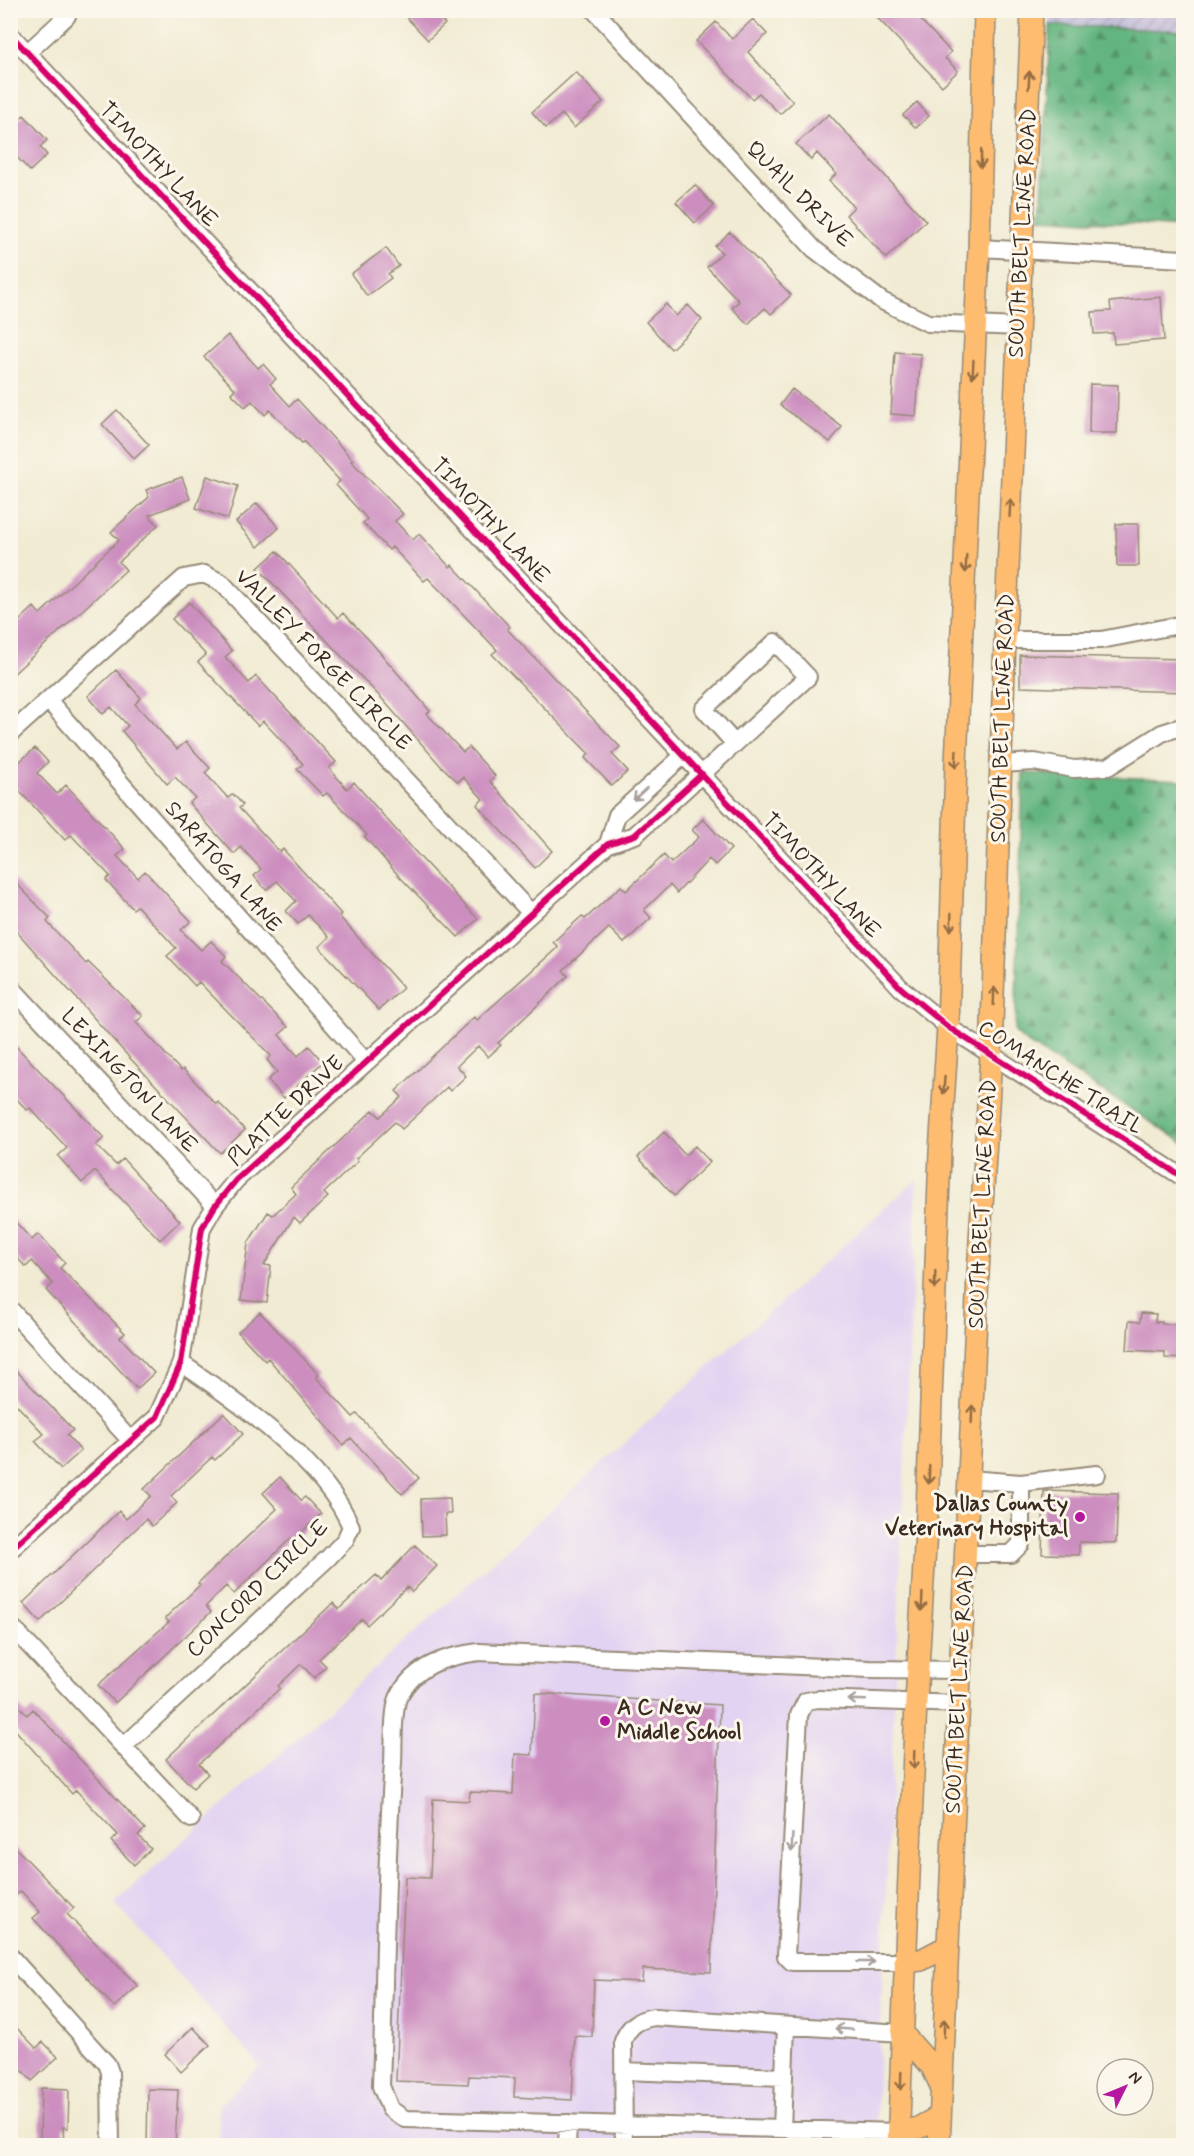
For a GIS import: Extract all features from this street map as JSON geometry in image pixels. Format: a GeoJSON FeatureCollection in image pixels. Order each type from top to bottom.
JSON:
{"type":"FeatureCollection","features":[{"type":"Feature","properties":{"kind":"main road","name":"SOUTH BELT LINE ROAD"},"geometry":{"type":"LineString","coordinates":[[898,2139],[948,1027],[956,763],[979,248],[985,10]]}},
{"type":"Feature","properties":{"kind":"main road","name":"SOUTH BELT LINE ROAD"},"geometry":{"type":"LineString","coordinates":[[939,2145],[978,1274],[992,1055],[1005,640],[1032,10]]}},
{"type":"Feature","properties":{"kind":"main road"},"geometry":{"type":"LineString","coordinates":[[905,1962],[921,1960],[948,1946]]}},
{"type":"Feature","properties":{"kind":"main road"},"geometry":{"type":"LineString","coordinates":[[902,2033],[932,2067],[941,2087]]}},
{"type":"Feature","properties":{"kind":"main road"},"geometry":{"type":"LineString","coordinates":[[898,2139],[940,2116]]}},
{"type":"Feature","properties":{"kind":"street","name":"QUAIL DRIVE"},"geometry":{"type":"LineString","coordinates":[[594,10],[814,249],[882,301],[928,322],[1018,327]]}},
{"type":"Feature","properties":{"kind":"street"},"geometry":{"type":"LineString","coordinates":[[16,43],[67,16]]}},
{"type":"Feature","properties":{"kind":"street","name":"TIMOTHY LANE"},"geometry":{"type":"LineString","coordinates":[[16,43],[901,988],[948,1027]]}},
{"type":"Feature","properties":{"kind":"street"},"geometry":{"type":"LineString","coordinates":[[979,248],[1184,259]]}},
{"type":"Feature","properties":{"kind":"street","name":"VALLEY FORGE CIRCLE"},"geometry":{"type":"LineString","coordinates":[[10,734],[184,578],[204,574],[222,583],[531,914]]}},
{"type":"Feature","properties":{"kind":"street"},"geometry":{"type":"LineString","coordinates":[[1005,640],[1101,640],[1184,624]]}},
{"type":"Feature","properties":{"kind":"street","name":"PLATTE DRIVE"},"geometry":{"type":"LineString","coordinates":[[10,1550],[156,1417],[182,1363],[202,1228],[215,1206],[236,1180],[608,844],[635,835],[735,744],[807,677],[775,642],[704,709],[735,744]]}},
{"type":"Feature","properties":{"kind":"street","name":"SARATOGA LANE"},"geometry":{"type":"LineString","coordinates":[[48,700],[366,1062]]}},
{"type":"Feature","properties":{"kind":"street"},"geometry":{"type":"LineString","coordinates":[[1002,764],[1034,762],[1074,770],[1108,767],[1162,734],[1184,726]]}},
{"type":"Feature","properties":{"kind":"street"},"geometry":{"type":"LineString","coordinates":[[608,844],[617,815],[684,755]]}},
{"type":"Feature","properties":{"kind":"street","name":"LEXINGTON LANE"},"geometry":{"type":"LineString","coordinates":[[10,986],[215,1206]]}},
{"type":"Feature","properties":{"kind":"street","name":"COMANCHE TRAIL"},"geometry":{"type":"LineString","coordinates":[[948,1027],[1184,1178]]}},
{"type":"Feature","properties":{"kind":"street"},"geometry":{"type":"LineString","coordinates":[[10,1309],[131,1441]]}},
{"type":"Feature","properties":{"kind":"street","name":"CONCORD CIRCLE"},"geometry":{"type":"LineString","coordinates":[[124,1746],[328,1558],[345,1540],[351,1527],[342,1505],[289,1448],[228,1395],[182,1363]]}},
{"type":"Feature","properties":{"kind":"street"},"geometry":{"type":"LineString","coordinates":[[969,1479],[1021,1483],[1097,1474]]}},
{"type":"Feature","properties":{"kind":"street"},"geometry":{"type":"LineString","coordinates":[[966,1554],[1011,1554],[1021,1544],[1021,1483]]}},
{"type":"Feature","properties":{"kind":"street"},"geometry":{"type":"LineString","coordinates":[[10,1625],[191,1819]]}},
{"type":"Feature","properties":{"kind":"street"},"geometry":{"type":"LineString","coordinates":[[898,2139],[782,2129],[405,2119],[390,2109],[385,2102],[381,2086],[391,1790],[398,1698],[408,1682],[431,1664],[450,1656],[479,1652],[961,1670]]}},
{"type":"Feature","properties":{"kind":"street"},"geometry":{"type":"LineString","coordinates":[[905,1962],[792,1962],[786,1956],[799,1715],[806,1701],[818,1699],[960,1704]]}},
{"type":"Feature","properties":{"kind":"street"},"geometry":{"type":"LineString","coordinates":[[10,1956],[107,2064],[110,2072],[111,2145]]}},
{"type":"Feature","properties":{"kind":"street"},"geometry":{"type":"LineString","coordinates":[[624,2145],[622,2041],[627,2030],[639,2020],[654,2017],[902,2033]]}},
{"type":"Feature","properties":{"kind":"street"},"geometry":{"type":"LineString","coordinates":[[782,2129],[786,2026]]}},
{"type":"Feature","properties":{"kind":"street"},"geometry":{"type":"LineString","coordinates":[[623,2071],[784,2077]]}},
{"type":"Feature","properties":{"kind":"street"},"geometry":{"type":"LineString","coordinates":[[567,2145],[568,2123]]}},
{"type":"Feature","properties":{"kind":"shaded area"},"geometry":{"type":"Polygon","coordinates":[[[1050,11],[1183,11],[1183,31],[1050,25],[1050,11]]]}},
{"type":"Feature","properties":{"kind":"shaded area","name":"A C New Middle School"},"geometry":{"type":"Polygon","coordinates":[[[917,1179],[875,2145],[219,2145],[219,2105],[260,2066],[115,1903],[917,1179]]]}},
{"type":"Feature","properties":{"kind":"green space"},"geometry":{"type":"Polygon","coordinates":[[[1050,25],[1183,31],[1183,227],[1041,218],[1050,25]]]}},
{"type":"Feature","properties":{"kind":"green space"},"geometry":{"type":"Polygon","coordinates":[[[1023,773],[1183,780],[1183,1143],[1023,1040],[1015,1032],[1023,773]]]}},
{"type":"Feature","properties":{"kind":"building"},"geometry":{"type":"Polygon","coordinates":[[[415,10],[433,10],[445,24],[428,40],[407,18],[415,10]]]}},
{"type":"Feature","properties":{"kind":"building"},"geometry":{"type":"Polygon","coordinates":[[[870,10],[911,10],[951,52],[945,58],[958,71],[942,86],[870,10]]]}},
{"type":"Feature","properties":{"kind":"building"},"geometry":{"type":"Polygon","coordinates":[[[753,19],[767,34],[748,52],[793,102],[780,114],[759,93],[752,99],[696,41],[716,22],[732,39],[753,19]]]}},
{"type":"Feature","properties":{"kind":"building"},"geometry":{"type":"Polygon","coordinates":[[[576,72],[603,102],[574,128],[562,114],[546,128],[532,112],[576,72]]]}},
{"type":"Feature","properties":{"kind":"building"},"geometry":{"type":"Polygon","coordinates":[[[917,102],[929,116],[916,128],[903,115],[917,102]]]}},
{"type":"Feature","properties":{"kind":"building"},"geometry":{"type":"Polygon","coordinates":[[[829,114],[926,221],[886,258],[846,215],[854,207],[829,181],[836,174],[817,153],[811,160],[796,144],[829,114]]]}},
{"type":"Feature","properties":{"kind":"building"},"geometry":{"type":"Polygon","coordinates":[[[24,115],[47,140],[40,147],[47,155],[30,171],[10,150],[10,128],[24,115]]]}},
{"type":"Feature","properties":{"kind":"building"},"geometry":{"type":"Polygon","coordinates":[[[695,185],[714,206],[695,223],[676,202],[695,185]]]}},
{"type":"Feature","properties":{"kind":"building"},"geometry":{"type":"Polygon","coordinates":[[[730,232],[791,295],[771,314],[765,308],[748,324],[732,308],[739,301],[707,267],[722,253],[715,246],[730,232]]]}},
{"type":"Feature","properties":{"kind":"building"},"geometry":{"type":"Polygon","coordinates":[[[386,248],[399,266],[388,274],[391,278],[367,296],[351,274],[386,248]]]}},
{"type":"Feature","properties":{"kind":"building"},"geometry":{"type":"Polygon","coordinates":[[[1161,297],[1164,340],[1114,344],[1113,333],[1094,334],[1092,312],[1111,311],[1110,302],[1161,297]]]}},
{"type":"Feature","properties":{"kind":"building"},"geometry":{"type":"Polygon","coordinates":[[[666,304],[676,316],[688,305],[702,320],[671,349],[646,322],[666,304]]]}},
{"type":"Feature","properties":{"kind":"building"},"geometry":{"type":"Polygon","coordinates":[[[228,335],[258,368],[263,364],[276,379],[270,384],[290,406],[297,399],[353,460],[351,461],[403,514],[395,521],[413,540],[419,534],[450,567],[452,565],[510,627],[507,629],[620,747],[612,754],[628,771],[612,786],[585,758],[589,754],[492,654],[497,650],[428,578],[424,581],[392,547],[389,550],[363,523],[367,519],[336,485],[340,481],[304,442],[302,443],[270,410],[265,415],[252,401],[245,407],[231,393],[235,389],[204,357],[228,335]]]}},
{"type":"Feature","properties":{"kind":"building"},"geometry":{"type":"Polygon","coordinates":[[[895,352],[921,354],[916,416],[891,414],[895,352]]]}},
{"type":"Feature","properties":{"kind":"building"},"geometry":{"type":"Polygon","coordinates":[[[1090,384],[1118,385],[1117,433],[1089,433],[1090,384]]]}},
{"type":"Feature","properties":{"kind":"building"},"geometry":{"type":"Polygon","coordinates":[[[792,389],[842,427],[830,442],[780,405],[792,389]]]}},
{"type":"Feature","properties":{"kind":"building"},"geometry":{"type":"Polygon","coordinates":[[[117,410],[149,445],[134,459],[102,424],[117,410]]]}},
{"type":"Feature","properties":{"kind":"building"},"geometry":{"type":"Polygon","coordinates":[[[207,476],[238,486],[228,519],[196,508],[207,476]]]}},
{"type":"Feature","properties":{"kind":"building"},"geometry":{"type":"Polygon","coordinates":[[[182,477],[190,499],[149,515],[158,525],[119,562],[126,570],[10,677],[10,629],[34,607],[40,614],[119,540],[111,532],[149,497],[146,490],[182,477]]]}},
{"type":"Feature","properties":{"kind":"building"},"geometry":{"type":"Polygon","coordinates":[[[257,503],[279,528],[258,547],[236,522],[257,503]]]}},
{"type":"Feature","properties":{"kind":"building"},"geometry":{"type":"Polygon","coordinates":[[[1116,524],[1138,524],[1139,566],[1117,566],[1116,524]]]}},
{"type":"Feature","properties":{"kind":"building"},"geometry":{"type":"Polygon","coordinates":[[[277,551],[338,618],[343,613],[370,641],[430,711],[427,714],[463,752],[469,747],[495,776],[490,781],[552,851],[535,868],[477,805],[483,799],[463,777],[458,782],[440,765],[384,701],[258,568],[277,551]]]}},
{"type":"Feature","properties":{"kind":"building"},"geometry":{"type":"Polygon","coordinates":[[[189,602],[232,651],[225,657],[249,683],[256,676],[336,762],[329,768],[347,789],[354,782],[478,919],[458,937],[398,875],[365,837],[367,835],[327,793],[323,796],[297,769],[303,764],[263,721],[258,726],[198,662],[206,655],[172,619],[189,602]]]}},
{"type":"Feature","properties":{"kind":"building"},"geometry":{"type":"Polygon","coordinates":[[[1020,655],[1184,659],[1184,692],[1020,687],[1020,655]]]}},
{"type":"Feature","properties":{"kind":"building"},"geometry":{"type":"Polygon","coordinates":[[[116,670],[141,698],[135,704],[177,749],[186,742],[210,768],[205,773],[228,798],[233,794],[243,805],[239,808],[280,852],[283,849],[403,988],[379,1010],[319,947],[329,937],[308,915],[298,924],[286,911],[296,901],[277,881],[266,890],[254,876],[261,869],[241,847],[234,854],[189,803],[195,798],[175,777],[167,784],[122,731],[128,726],[111,707],[103,714],[88,696],[116,670]]]}},
{"type":"Feature","properties":{"kind":"building"},"geometry":{"type":"Polygon","coordinates":[[[35,748],[48,762],[37,773],[57,794],[66,785],[125,849],[117,856],[138,878],[145,871],[191,921],[181,930],[201,950],[211,941],[226,956],[222,961],[288,1027],[279,1035],[298,1056],[309,1046],[323,1062],[284,1098],[268,1080],[277,1072],[267,1060],[271,1056],[199,982],[195,986],[167,956],[176,948],[137,906],[133,909],[106,880],[110,876],[71,835],[65,840],[10,781],[10,770],[35,748]]]}},
{"type":"Feature","properties":{"kind":"building"},"geometry":{"type":"Polygon","coordinates":[[[703,819],[731,849],[715,865],[709,859],[677,893],[670,885],[644,910],[651,918],[624,943],[609,928],[563,970],[568,976],[498,1043],[501,1045],[488,1057],[478,1046],[457,1066],[466,1076],[450,1091],[447,1087],[402,1129],[395,1122],[356,1158],[358,1161],[324,1193],[328,1197],[300,1223],[294,1217],[264,1265],[271,1266],[267,1303],[241,1300],[248,1243],[268,1212],[273,1215],[296,1194],[291,1187],[373,1110],[380,1117],[402,1097],[396,1091],[474,1017],[477,1020],[558,947],[553,942],[582,916],[585,919],[621,886],[626,891],[664,855],[671,863],[699,837],[692,830],[703,819]]]}},
{"type":"Feature","properties":{"kind":"building"},"geometry":{"type":"Polygon","coordinates":[[[10,877],[50,918],[47,922],[86,964],[88,962],[143,1016],[136,1022],[181,1071],[183,1069],[216,1104],[218,1102],[245,1130],[220,1153],[127,1055],[10,924],[10,877]]]}},
{"type":"Feature","properties":{"kind":"building"},"geometry":{"type":"Polygon","coordinates":[[[10,1040],[104,1138],[96,1145],[116,1165],[123,1159],[180,1221],[160,1240],[95,1171],[82,1183],[58,1156],[67,1148],[30,1108],[27,1110],[10,1092],[10,1040]]]}},
{"type":"Feature","properties":{"kind":"building"},"geometry":{"type":"Polygon","coordinates":[[[664,1132],[685,1155],[695,1146],[710,1162],[674,1196],[638,1157],[664,1132]]]}},
{"type":"Feature","properties":{"kind":"building"},"geometry":{"type":"Polygon","coordinates":[[[10,1216],[32,1240],[38,1234],[65,1263],[60,1268],[125,1333],[120,1337],[154,1373],[137,1389],[46,1290],[53,1284],[32,1261],[26,1267],[10,1251],[10,1216]]]}},
{"type":"Feature","properties":{"kind":"building"},"geometry":{"type":"Polygon","coordinates":[[[260,1312],[319,1375],[316,1377],[353,1417],[357,1414],[419,1478],[402,1494],[351,1438],[343,1445],[268,1358],[265,1361],[238,1332],[260,1312]]]}},
{"type":"Feature","properties":{"kind":"building"},"geometry":{"type":"Polygon","coordinates":[[[1141,1313],[1156,1314],[1155,1322],[1162,1322],[1162,1324],[1184,1325],[1184,1359],[1165,1358],[1165,1352],[1127,1350],[1129,1321],[1140,1322],[1141,1313]]]}},
{"type":"Feature","properties":{"kind":"building"},"geometry":{"type":"Polygon","coordinates":[[[10,1364],[73,1430],[67,1435],[81,1451],[61,1469],[35,1441],[44,1434],[10,1398],[10,1364]]]}},
{"type":"Feature","properties":{"kind":"building"},"geometry":{"type":"Polygon","coordinates":[[[224,1413],[243,1434],[215,1460],[212,1457],[171,1496],[177,1503],[152,1526],[146,1519],[40,1622],[23,1603],[119,1511],[126,1519],[151,1496],[144,1489],[224,1413]]]}},
{"type":"Feature","properties":{"kind":"building"},"geometry":{"type":"Polygon","coordinates":[[[280,1477],[301,1500],[305,1497],[321,1514],[293,1540],[291,1538],[234,1594],[226,1586],[206,1606],[211,1612],[115,1703],[98,1685],[169,1622],[165,1618],[200,1585],[198,1583],[277,1509],[263,1493],[280,1477]]]}},
{"type":"Feature","properties":{"kind":"building","name":"Dallas County Veterinary Hospital"},"geometry":{"type":"Polygon","coordinates":[[[1044,1491],[1118,1493],[1116,1543],[1079,1542],[1079,1555],[1042,1554],[1044,1491]]]}},
{"type":"Feature","properties":{"kind":"building"},"geometry":{"type":"Polygon","coordinates":[[[450,1498],[451,1514],[445,1514],[446,1535],[422,1536],[421,1499],[450,1498]]]}},
{"type":"Feature","properties":{"kind":"building"},"geometry":{"type":"Polygon","coordinates":[[[415,1545],[437,1566],[412,1592],[407,1587],[367,1625],[362,1619],[319,1659],[326,1666],[314,1678],[301,1664],[278,1686],[280,1688],[199,1764],[208,1774],[193,1788],[166,1759],[333,1603],[339,1609],[376,1575],[381,1581],[415,1545]]]}},
{"type":"Feature","properties":{"kind":"building"},"geometry":{"type":"Polygon","coordinates":[[[535,1693],[720,1705],[711,1972],[643,1969],[642,1982],[594,1980],[592,2037],[575,2036],[572,2100],[514,2097],[515,2078],[469,2076],[468,2084],[396,2081],[405,1877],[430,1878],[433,1799],[469,1801],[470,1792],[513,1794],[515,1754],[532,1755],[535,1693]]]}},
{"type":"Feature","properties":{"kind":"building"},"geometry":{"type":"Polygon","coordinates":[[[10,1697],[27,1715],[33,1709],[145,1829],[138,1835],[151,1849],[134,1865],[111,1841],[118,1835],[76,1790],[72,1794],[10,1724],[10,1697]]]}},
{"type":"Feature","properties":{"kind":"building"},"geometry":{"type":"Polygon","coordinates":[[[10,1842],[74,1908],[67,1914],[138,1986],[114,2007],[33,1918],[40,1912],[21,1891],[10,1900],[10,1842]]]}},
{"type":"Feature","properties":{"kind":"building"},"geometry":{"type":"Polygon","coordinates":[[[10,2021],[36,2048],[43,2042],[58,2057],[32,2081],[10,2058],[10,2021]]]}},
{"type":"Feature","properties":{"kind":"building"},"geometry":{"type":"Polygon","coordinates":[[[193,2027],[210,2045],[181,2072],[165,2054],[193,2027]]]}},
{"type":"Feature","properties":{"kind":"building"},"geometry":{"type":"Polygon","coordinates":[[[41,2088],[69,2089],[68,2128],[63,2127],[64,2145],[40,2145],[41,2088]]]}},
{"type":"Feature","properties":{"kind":"building"},"geometry":{"type":"Polygon","coordinates":[[[148,2089],[178,2090],[175,2145],[147,2145],[148,2089]]]}},
{"type":"Feature","properties":{"kind":"cycle path"},"geometry":{"type":"LineString","coordinates":[[10,34],[901,988],[948,1027],[1184,1178]]}},
{"type":"Feature","properties":{"kind":"cycle path"},"geometry":{"type":"LineString","coordinates":[[10,1550],[157,1417],[181,1363],[202,1228],[215,1206],[236,1180],[608,844],[635,835],[702,774]]}},
{"type":"Feature","properties":{"kind":"place","name":"Dallas County Veterinary Hospital"},"geometry":{"type":"Point","coordinates":[1080,1517]}},
{"type":"Feature","properties":{"kind":"place","name":"A C New Middle School"},"geometry":{"type":"Point","coordinates":[605,1721]}}]}
